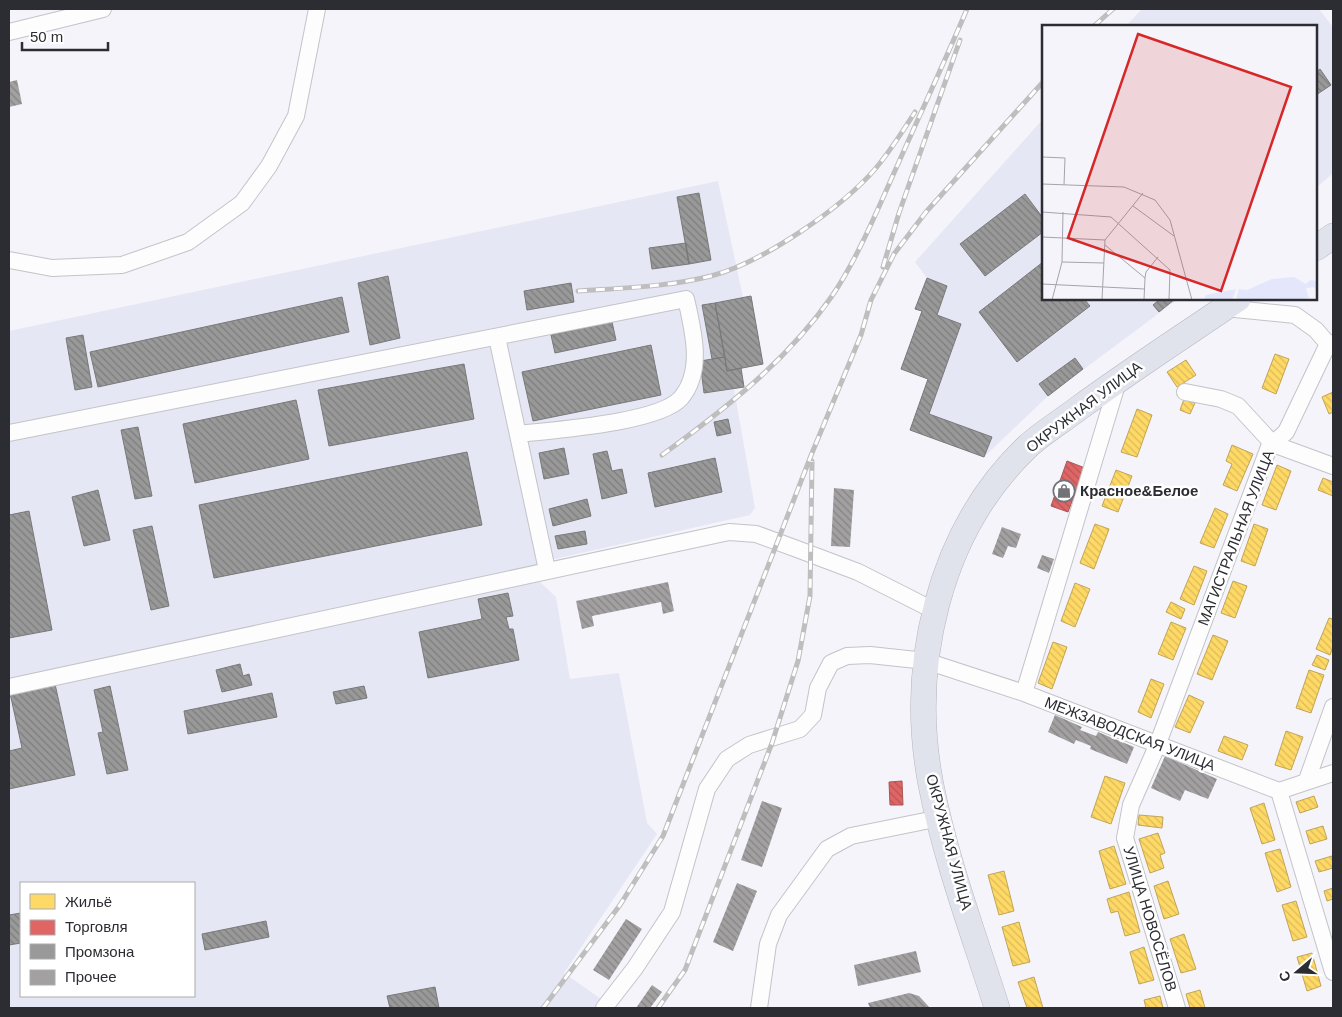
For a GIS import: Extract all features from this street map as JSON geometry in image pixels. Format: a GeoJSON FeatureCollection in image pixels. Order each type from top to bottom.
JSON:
{"type":"FeatureCollection","features":[{"type":"Feature","properties":{"kind":"highway"},"geometry":{"type":"LineString","coordinates":[[1317,247],[1333,236]]}},
{"type":"Feature","properties":{"kind":"highway","name":"ОКРУЖНАЯ УЛИЦА"},"geometry":{"type":"LineString","coordinates":[[997,1008],[931,786],[925,739],[923,700],[926,661],[935,611],[944,579],[975,509],[993,485],[1028,446],[1120,378],[1232,303]]}},
{"type":"Feature","properties":{"kind":"street"},"geometry":{"type":"LineString","coordinates":[[9,32],[103,9]]}},
{"type":"Feature","properties":{"kind":"street"},"geometry":{"type":"LineString","coordinates":[[9,260],[52,268],[122,264],[188,242],[242,203],[269,166],[296,116],[317,9]]}},
{"type":"Feature","properties":{"kind":"street"},"geometry":{"type":"LineString","coordinates":[[9,433],[686,299],[696,342],[692,377],[680,399],[658,412],[621,421],[518,434]]}},
{"type":"Feature","properties":{"kind":"street"},"geometry":{"type":"LineString","coordinates":[[1232,303],[1296,315],[1331,344]]}},
{"type":"Feature","properties":{"kind":"street"},"geometry":{"type":"LineString","coordinates":[[497,336],[547,570]]}},
{"type":"Feature","properties":{"kind":"street","name":"МАГИСТРАЛЬНАЯ УЛИЦА"},"geometry":{"type":"LineString","coordinates":[[1157,746],[1269,447],[1286,432],[1331,344]]}},
{"type":"Feature","properties":{"kind":"street"},"geometry":{"type":"LineString","coordinates":[[1024,693],[1120,378]]}},
{"type":"Feature","properties":{"kind":"street"},"geometry":{"type":"LineString","coordinates":[[1184,392],[1221,399],[1238,406],[1273,444],[1333,466]]}},
{"type":"Feature","properties":{"kind":"street"},"geometry":{"type":"LineString","coordinates":[[9,687],[729,532],[756,534],[858,572],[935,611]]}},
{"type":"Feature","properties":{"kind":"street","name":"МЕЖЗАВОДСКАЯ УЛИЦА"},"geometry":{"type":"LineString","coordinates":[[604,1008],[635,968],[672,912],[707,789],[727,759],[750,745],[800,729],[813,715],[818,688],[831,663],[847,656],[870,655],[926,661],[1024,693],[1157,746],[1279,791]]}},
{"type":"Feature","properties":{"kind":"street"},"geometry":{"type":"LineString","coordinates":[[1307,780],[1333,707]]}},
{"type":"Feature","properties":{"kind":"street","name":"УЛИЦА НОВОСЁЛОВ"},"geometry":{"type":"LineString","coordinates":[[1157,746],[1131,805],[1125,838],[1177,1008]]}},
{"type":"Feature","properties":{"kind":"street"},"geometry":{"type":"LineString","coordinates":[[1333,773],[1307,780],[1279,791],[1333,972]]}},
{"type":"Feature","properties":{"kind":"street"},"geometry":{"type":"LineString","coordinates":[[759,1008],[768,944],[779,915],[827,849],[851,836],[940,818]]}},
{"type":"Feature","properties":{"kind":"shaded area"},"geometry":{"type":"Polygon","coordinates":[[[1142,9],[1319,9],[1333,27],[1333,173],[1317,187],[1317,25],[1127,25],[1142,9]]]}},
{"type":"Feature","properties":{"kind":"shaded area"},"geometry":{"type":"Polygon","coordinates":[[[1042,120],[1042,300],[1177,300],[1048,396],[984,457],[910,430],[928,379],[901,369],[922,312],[915,309],[927,278],[915,262],[1042,120]]]}},
{"type":"Feature","properties":{"kind":"shaded area"},"geometry":{"type":"Polygon","coordinates":[[[718,181],[743,297],[751,296],[763,364],[741,368],[744,387],[734,389],[755,508],[750,515],[537,563],[540,582],[556,597],[570,679],[619,673],[647,823],[657,834],[564,973],[614,1008],[9,1008],[9,331],[718,181]]]}},
{"type":"Feature","properties":{"kind":"building: Жильё"},"geometry":{"type":"Polygon","coordinates":[[[1275,354],[1289,359],[1276,394],[1262,388],[1275,354]]]}},
{"type":"Feature","properties":{"kind":"building: Жильё"},"geometry":{"type":"Polygon","coordinates":[[[1186,360],[1196,375],[1177,387],[1167,372],[1186,360]]]}},
{"type":"Feature","properties":{"kind":"building: Жильё"},"geometry":{"type":"Polygon","coordinates":[[[1333,392],[1333,412],[1329,414],[1322,397],[1333,392]]]}},
{"type":"Feature","properties":{"kind":"building: Жильё"},"geometry":{"type":"Polygon","coordinates":[[[1184,399],[1195,403],[1190,414],[1180,410],[1184,399]]]}},
{"type":"Feature","properties":{"kind":"building: Жильё"},"geometry":{"type":"Polygon","coordinates":[[[1137,409],[1152,415],[1137,457],[1121,452],[1137,409]]]}},
{"type":"Feature","properties":{"kind":"building: Жильё"},"geometry":{"type":"Polygon","coordinates":[[[1232,445],[1253,454],[1237,491],[1223,485],[1232,464],[1226,461],[1232,445]]]}},
{"type":"Feature","properties":{"kind":"building: Жильё"},"geometry":{"type":"Polygon","coordinates":[[[1277,465],[1291,471],[1276,510],[1262,505],[1277,465]]]}},
{"type":"Feature","properties":{"kind":"building: Жильё"},"geometry":{"type":"Polygon","coordinates":[[[1116,470],[1132,476],[1118,512],[1102,506],[1116,470]]]}},
{"type":"Feature","properties":{"kind":"building: Жильё"},"geometry":{"type":"Polygon","coordinates":[[[1323,478],[1333,482],[1333,496],[1318,490],[1323,478]]]}},
{"type":"Feature","properties":{"kind":"building: Жильё"},"geometry":{"type":"Polygon","coordinates":[[[1215,508],[1228,514],[1214,548],[1200,543],[1215,508]]]}},
{"type":"Feature","properties":{"kind":"building: Жильё"},"geometry":{"type":"Polygon","coordinates":[[[1095,524],[1109,529],[1094,569],[1080,563],[1095,524]]]}},
{"type":"Feature","properties":{"kind":"building: Жильё"},"geometry":{"type":"Polygon","coordinates":[[[1254,524],[1268,529],[1255,566],[1241,561],[1254,524]]]}},
{"type":"Feature","properties":{"kind":"building: Жильё"},"geometry":{"type":"Polygon","coordinates":[[[1194,566],[1207,571],[1194,605],[1180,599],[1194,566]]]}},
{"type":"Feature","properties":{"kind":"building: Жильё"},"geometry":{"type":"Polygon","coordinates":[[[1233,581],[1247,586],[1235,618],[1221,613],[1233,581]]]}},
{"type":"Feature","properties":{"kind":"building: Жильё"},"geometry":{"type":"Polygon","coordinates":[[[1075,583],[1090,589],[1075,627],[1061,621],[1075,583]]]}},
{"type":"Feature","properties":{"kind":"building: Жильё"},"geometry":{"type":"Polygon","coordinates":[[[1171,602],[1185,609],[1181,619],[1166,612],[1171,602]]]}},
{"type":"Feature","properties":{"kind":"building: Жильё"},"geometry":{"type":"Polygon","coordinates":[[[1329,618],[1333,619],[1333,647],[1330,655],[1316,649],[1329,618]]]}},
{"type":"Feature","properties":{"kind":"building: Жильё"},"geometry":{"type":"Polygon","coordinates":[[[1171,622],[1186,628],[1173,660],[1158,654],[1171,622]]]}},
{"type":"Feature","properties":{"kind":"building: Жильё"},"geometry":{"type":"Polygon","coordinates":[[[1213,635],[1228,641],[1212,680],[1197,674],[1213,635]]]}},
{"type":"Feature","properties":{"kind":"building: Жильё"},"geometry":{"type":"Polygon","coordinates":[[[1053,642],[1067,647],[1052,689],[1038,683],[1053,642]]]}},
{"type":"Feature","properties":{"kind":"building: Жильё"},"geometry":{"type":"Polygon","coordinates":[[[1317,655],[1329,660],[1325,670],[1312,665],[1317,655]]]}},
{"type":"Feature","properties":{"kind":"building: Жильё"},"geometry":{"type":"Polygon","coordinates":[[[1309,670],[1324,675],[1311,713],[1296,708],[1309,670]]]}},
{"type":"Feature","properties":{"kind":"building: Жильё"},"geometry":{"type":"Polygon","coordinates":[[[1151,679],[1164,684],[1151,718],[1138,712],[1151,679]]]}},
{"type":"Feature","properties":{"kind":"building: Жильё"},"geometry":{"type":"Polygon","coordinates":[[[1189,695],[1204,702],[1190,733],[1175,727],[1189,695]]]}},
{"type":"Feature","properties":{"kind":"building: Жильё"},"geometry":{"type":"Polygon","coordinates":[[[1286,731],[1303,737],[1291,770],[1275,765],[1286,731]]]}},
{"type":"Feature","properties":{"kind":"building: Жильё"},"geometry":{"type":"Polygon","coordinates":[[[1224,736],[1248,745],[1242,760],[1218,751],[1224,736]]]}},
{"type":"Feature","properties":{"kind":"building: Жильё"},"geometry":{"type":"Polygon","coordinates":[[[1105,776],[1125,783],[1111,824],[1091,817],[1105,776]]]}},
{"type":"Feature","properties":{"kind":"building: Жильё"},"geometry":{"type":"Polygon","coordinates":[[[1314,796],[1318,807],[1300,813],[1296,802],[1314,796]]]}},
{"type":"Feature","properties":{"kind":"building: Жильё"},"geometry":{"type":"Polygon","coordinates":[[[1264,803],[1275,840],[1262,844],[1250,808],[1264,803]]]}},
{"type":"Feature","properties":{"kind":"building: Жильё"},"geometry":{"type":"Polygon","coordinates":[[[1139,815],[1163,817],[1162,828],[1138,825],[1139,815]]]}},
{"type":"Feature","properties":{"kind":"building: Жильё"},"geometry":{"type":"Polygon","coordinates":[[[1323,826],[1327,839],[1310,844],[1306,831],[1323,826]]]}},
{"type":"Feature","properties":{"kind":"building: Жильё"},"geometry":{"type":"Polygon","coordinates":[[[1158,833],[1165,853],[1160,855],[1164,868],[1150,873],[1139,839],[1158,833]]]}},
{"type":"Feature","properties":{"kind":"building: Жильё"},"geometry":{"type":"Polygon","coordinates":[[[1114,846],[1126,884],[1110,889],[1099,851],[1114,846]]]}},
{"type":"Feature","properties":{"kind":"building: Жильё"},"geometry":{"type":"Polygon","coordinates":[[[1280,849],[1291,887],[1277,892],[1265,853],[1280,849]]]}},
{"type":"Feature","properties":{"kind":"building: Жильё"},"geometry":{"type":"Polygon","coordinates":[[[1332,856],[1333,868],[1319,872],[1315,861],[1332,856]]]}},
{"type":"Feature","properties":{"kind":"building: Жильё"},"geometry":{"type":"Polygon","coordinates":[[[1004,871],[1014,911],[999,915],[988,875],[1004,871]]]}},
{"type":"Feature","properties":{"kind":"building: Жильё"},"geometry":{"type":"Polygon","coordinates":[[[1168,881],[1179,914],[1164,919],[1154,886],[1168,881]]]}},
{"type":"Feature","properties":{"kind":"building: Жильё"},"geometry":{"type":"Polygon","coordinates":[[[1333,888],[1333,899],[1327,901],[1324,891],[1333,888]]]}},
{"type":"Feature","properties":{"kind":"building: Жильё"},"geometry":{"type":"Polygon","coordinates":[[[1129,892],[1140,932],[1125,936],[1118,911],[1111,913],[1107,899],[1129,892]]]}},
{"type":"Feature","properties":{"kind":"building: Жильё"},"geometry":{"type":"Polygon","coordinates":[[[1296,901],[1307,937],[1293,941],[1282,905],[1296,901]]]}},
{"type":"Feature","properties":{"kind":"building: Жильё"},"geometry":{"type":"Polygon","coordinates":[[[1019,922],[1030,962],[1013,966],[1002,927],[1019,922]]]}},
{"type":"Feature","properties":{"kind":"building: Жильё"},"geometry":{"type":"Polygon","coordinates":[[[1184,934],[1196,969],[1181,973],[1170,939],[1184,934]]]}},
{"type":"Feature","properties":{"kind":"building: Жильё"},"geometry":{"type":"Polygon","coordinates":[[[1144,947],[1154,980],[1139,984],[1130,952],[1144,947]]]}},
{"type":"Feature","properties":{"kind":"building: Жильё"},"geometry":{"type":"Polygon","coordinates":[[[1312,953],[1321,986],[1307,991],[1297,957],[1312,953]]]}},
{"type":"Feature","properties":{"kind":"building: Жильё"},"geometry":{"type":"Polygon","coordinates":[[[1034,977],[1043,1008],[1027,1008],[1018,982],[1034,977]]]}},
{"type":"Feature","properties":{"kind":"building: Жильё"},"geometry":{"type":"Polygon","coordinates":[[[1200,990],[1205,1008],[1190,1008],[1186,994],[1200,990]]]}},
{"type":"Feature","properties":{"kind":"building: Жильё"},"geometry":{"type":"Polygon","coordinates":[[[1160,996],[1163,1008],[1146,1008],[1144,1000],[1160,996]]]}},
{"type":"Feature","properties":{"kind":"building: Торговля"},"geometry":{"type":"Polygon","coordinates":[[[1067,461],[1085,468],[1068,512],[1051,506],[1067,461]]]}},
{"type":"Feature","properties":{"kind":"building: Торговля"},"geometry":{"type":"Polygon","coordinates":[[[902,781],[903,805],[890,805],[889,782],[902,781]]]}},
{"type":"Feature","properties":{"kind":"building: Промзона"},"geometry":{"type":"Polygon","coordinates":[[[1320,69],[1331,85],[1317,94],[1317,71],[1320,69]]]}},
{"type":"Feature","properties":{"kind":"building: Промзона"},"geometry":{"type":"Polygon","coordinates":[[[699,193],[711,260],[689,264],[677,197],[699,193]]]}},
{"type":"Feature","properties":{"kind":"building: Промзона"},"geometry":{"type":"Polygon","coordinates":[[[1025,194],[1042,217],[1042,233],[985,276],[960,244],[1025,194]]]}},
{"type":"Feature","properties":{"kind":"building: Промзона"},"geometry":{"type":"Polygon","coordinates":[[[686,243],[689,264],[652,269],[649,248],[686,243]]]}},
{"type":"Feature","properties":{"kind":"building: Промзона"},"geometry":{"type":"Polygon","coordinates":[[[1042,263],[1042,300],[1085,300],[1090,306],[1017,362],[979,312],[1042,263]]]}},
{"type":"Feature","properties":{"kind":"building: Промзона"},"geometry":{"type":"Polygon","coordinates":[[[388,276],[400,338],[370,345],[358,283],[388,276]]]}},
{"type":"Feature","properties":{"kind":"building: Промзона"},"geometry":{"type":"Polygon","coordinates":[[[927,278],[947,286],[937,315],[961,324],[929,414],[992,437],[984,457],[910,430],[928,379],[901,369],[922,311],[915,309],[927,278]]]}},
{"type":"Feature","properties":{"kind":"building: Промзона"},"geometry":{"type":"Polygon","coordinates":[[[571,283],[574,302],[527,310],[524,291],[571,283]]]}},
{"type":"Feature","properties":{"kind":"building: Промзона"},"geometry":{"type":"Polygon","coordinates":[[[751,296],[763,364],[727,371],[715,303],[751,296]]]}},
{"type":"Feature","properties":{"kind":"building: Промзона"},"geometry":{"type":"Polygon","coordinates":[[[342,297],[349,332],[98,387],[90,352],[342,297]]]}},
{"type":"Feature","properties":{"kind":"building: Промзона"},"geometry":{"type":"Polygon","coordinates":[[[1159,300],[1174,300],[1159,312],[1153,305],[1159,300]]]}},
{"type":"Feature","properties":{"kind":"building: Промзона"},"geometry":{"type":"Polygon","coordinates":[[[715,303],[725,357],[712,359],[702,305],[715,303]]]}},
{"type":"Feature","properties":{"kind":"building: Промзона"},"geometry":{"type":"Polygon","coordinates":[[[612,322],[616,340],[555,353],[551,335],[612,322]]]}},
{"type":"Feature","properties":{"kind":"building: Промзона"},"geometry":{"type":"Polygon","coordinates":[[[83,335],[92,387],[75,390],[66,338],[83,335]]]}},
{"type":"Feature","properties":{"kind":"building: Промзона"},"geometry":{"type":"Polygon","coordinates":[[[651,345],[661,395],[533,421],[522,372],[651,345]]]}},
{"type":"Feature","properties":{"kind":"building: Промзона"},"geometry":{"type":"Polygon","coordinates":[[[725,357],[727,371],[741,368],[744,387],[704,393],[700,361],[725,357]]]}},
{"type":"Feature","properties":{"kind":"building: Промзона"},"geometry":{"type":"Polygon","coordinates":[[[1075,358],[1083,369],[1048,396],[1039,384],[1075,358]]]}},
{"type":"Feature","properties":{"kind":"building: Промзона"},"geometry":{"type":"Polygon","coordinates":[[[464,364],[474,419],[329,446],[318,390],[464,364]]]}},
{"type":"Feature","properties":{"kind":"building: Промзона"},"geometry":{"type":"Polygon","coordinates":[[[296,400],[309,459],[195,483],[183,424],[296,400]]]}},
{"type":"Feature","properties":{"kind":"building: Промзона"},"geometry":{"type":"Polygon","coordinates":[[[728,419],[731,433],[717,436],[714,422],[728,419]]]}},
{"type":"Feature","properties":{"kind":"building: Промзона"},"geometry":{"type":"Polygon","coordinates":[[[138,427],[152,496],[135,499],[121,430],[138,427]]]}},
{"type":"Feature","properties":{"kind":"building: Промзона"},"geometry":{"type":"Polygon","coordinates":[[[564,448],[569,474],[544,479],[539,453],[564,448]]]}},
{"type":"Feature","properties":{"kind":"building: Промзона"},"geometry":{"type":"Polygon","coordinates":[[[607,451],[612,471],[622,469],[627,493],[602,499],[593,454],[607,451]]]}},
{"type":"Feature","properties":{"kind":"building: Промзона"},"geometry":{"type":"Polygon","coordinates":[[[467,452],[482,525],[214,578],[199,505],[467,452]]]}},
{"type":"Feature","properties":{"kind":"building: Промзона"},"geometry":{"type":"Polygon","coordinates":[[[715,458],[722,492],[655,507],[648,473],[715,458]]]}},
{"type":"Feature","properties":{"kind":"building: Промзона"},"geometry":{"type":"Polygon","coordinates":[[[98,490],[110,540],[84,546],[72,497],[98,490]]]}},
{"type":"Feature","properties":{"kind":"building: Промзона"},"geometry":{"type":"Polygon","coordinates":[[[587,499],[591,516],[553,526],[549,509],[587,499]]]}},
{"type":"Feature","properties":{"kind":"building: Промзона"},"geometry":{"type":"Polygon","coordinates":[[[29,511],[52,630],[9,638],[9,515],[29,511]]]}},
{"type":"Feature","properties":{"kind":"building: Промзона"},"geometry":{"type":"Polygon","coordinates":[[[152,526],[169,606],[151,610],[133,530],[152,526]]]}},
{"type":"Feature","properties":{"kind":"building: Промзона"},"geometry":{"type":"Polygon","coordinates":[[[585,531],[587,544],[558,549],[555,536],[585,531]]]}},
{"type":"Feature","properties":{"kind":"building: Промзона"},"geometry":{"type":"Polygon","coordinates":[[[508,593],[513,616],[506,617],[509,629],[513,629],[519,660],[428,678],[419,632],[482,619],[478,599],[508,593]]]}},
{"type":"Feature","properties":{"kind":"building: Промзона"},"geometry":{"type":"Polygon","coordinates":[[[240,664],[243,676],[249,674],[252,685],[222,692],[216,670],[240,664]]]}},
{"type":"Feature","properties":{"kind":"building: Промзона"},"geometry":{"type":"Polygon","coordinates":[[[55,684],[75,775],[9,789],[9,751],[22,748],[10,693],[55,684]]]}},
{"type":"Feature","properties":{"kind":"building: Промзона"},"geometry":{"type":"Polygon","coordinates":[[[110,686],[128,770],[107,774],[98,733],[103,732],[94,690],[110,686]]]}},
{"type":"Feature","properties":{"kind":"building: Промзона"},"geometry":{"type":"Polygon","coordinates":[[[364,686],[367,698],[336,704],[333,692],[364,686]]]}},
{"type":"Feature","properties":{"kind":"building: Промзона"},"geometry":{"type":"Polygon","coordinates":[[[272,693],[277,717],[188,734],[184,711],[272,693]]]}},
{"type":"Feature","properties":{"kind":"building: Промзона"},"geometry":{"type":"Polygon","coordinates":[[[20,913],[20,943],[9,945],[9,915],[20,913]]]}},
{"type":"Feature","properties":{"kind":"building: Промзона"},"geometry":{"type":"Polygon","coordinates":[[[266,921],[269,937],[205,950],[202,934],[266,921]]]}},
{"type":"Feature","properties":{"kind":"building: Промзона"},"geometry":{"type":"Polygon","coordinates":[[[435,987],[439,1008],[390,1008],[387,996],[435,987]]]}},
{"type":"Feature","properties":{"kind":"building: Прочее"},"geometry":{"type":"Polygon","coordinates":[[[17,80],[22,104],[9,107],[9,82],[17,80]]]}},
{"type":"Feature","properties":{"kind":"building: Прочее"},"geometry":{"type":"Polygon","coordinates":[[[834,488],[854,490],[850,547],[831,546],[834,488]]]}},
{"type":"Feature","properties":{"kind":"building: Прочее"},"geometry":{"type":"Polygon","coordinates":[[[1002,527],[1021,534],[1016,548],[1008,546],[1003,558],[992,554],[1002,527]]]}},
{"type":"Feature","properties":{"kind":"building: Прочее"},"geometry":{"type":"Polygon","coordinates":[[[1042,555],[1054,559],[1049,573],[1037,568],[1042,555]]]}},
{"type":"Feature","properties":{"kind":"building: Прочее"},"geometry":{"type":"Polygon","coordinates":[[[668,582],[674,611],[663,614],[661,602],[592,616],[594,626],[582,629],[576,601],[668,582]]]}},
{"type":"Feature","properties":{"kind":"building: Прочее"},"geometry":{"type":"Polygon","coordinates":[[[1055,715],[1082,727],[1080,730],[1096,736],[1098,732],[1134,747],[1127,764],[1090,749],[1091,746],[1076,740],[1074,744],[1048,732],[1055,715]]]}},
{"type":"Feature","properties":{"kind":"building: Прочее"},"geometry":{"type":"Polygon","coordinates":[[[1165,756],[1217,779],[1208,799],[1185,790],[1180,801],[1151,788],[1165,756]]]}},
{"type":"Feature","properties":{"kind":"building: Прочее"},"geometry":{"type":"Polygon","coordinates":[[[762,801],[782,808],[762,867],[741,860],[762,801]]]}},
{"type":"Feature","properties":{"kind":"building: Прочее"},"geometry":{"type":"Polygon","coordinates":[[[737,883],[757,891],[733,951],[713,942],[737,883]]]}},
{"type":"Feature","properties":{"kind":"building: Прочее"},"geometry":{"type":"Polygon","coordinates":[[[626,919],[642,929],[609,980],[593,970],[626,919]]]}},
{"type":"Feature","properties":{"kind":"building: Прочее"},"geometry":{"type":"Polygon","coordinates":[[[916,951],[921,972],[858,986],[854,965],[916,951]]]}},
{"type":"Feature","properties":{"kind":"building: Прочее"},"geometry":{"type":"Polygon","coordinates":[[[652,985],[662,992],[650,1008],[636,1008],[652,985]]]}},
{"type":"Feature","properties":{"kind":"building: Прочее"},"geometry":{"type":"Polygon","coordinates":[[[909,993],[919,996],[930,1008],[870,1008],[868,1003],[909,993]]]}},
{"type":"Feature","properties":{"kind":"railway"},"geometry":{"type":"LineString","coordinates":[[662,455],[754,383],[795,342],[832,296],[868,232],[967,9]]}},
{"type":"Feature","properties":{"kind":"railway"},"geometry":{"type":"LineString","coordinates":[[1095,25],[1113,9]]}},
{"type":"Feature","properties":{"kind":"railway"},"geometry":{"type":"LineString","coordinates":[[883,267],[899,213],[960,40]]}},
{"type":"Feature","properties":{"kind":"railway"},"geometry":{"type":"LineString","coordinates":[[543,1008],[620,905],[663,836],[812,453],[861,335],[871,300],[894,254],[926,212],[1042,83]]}},
{"type":"Feature","properties":{"kind":"railway"},"geometry":{"type":"LineString","coordinates":[[578,291],[695,280],[731,269],[777,247],[822,216],[861,184],[886,155],[915,112]]}},
{"type":"Feature","properties":{"kind":"railway"},"geometry":{"type":"LineString","coordinates":[[658,1008],[685,970],[772,743],[798,661],[810,596],[812,461]]}},
{"type":"Feature","properties":{"kind":"place","name":"Красное&Белое"},"geometry":{"type":"Point","coordinates":[1064,491]}}]}
